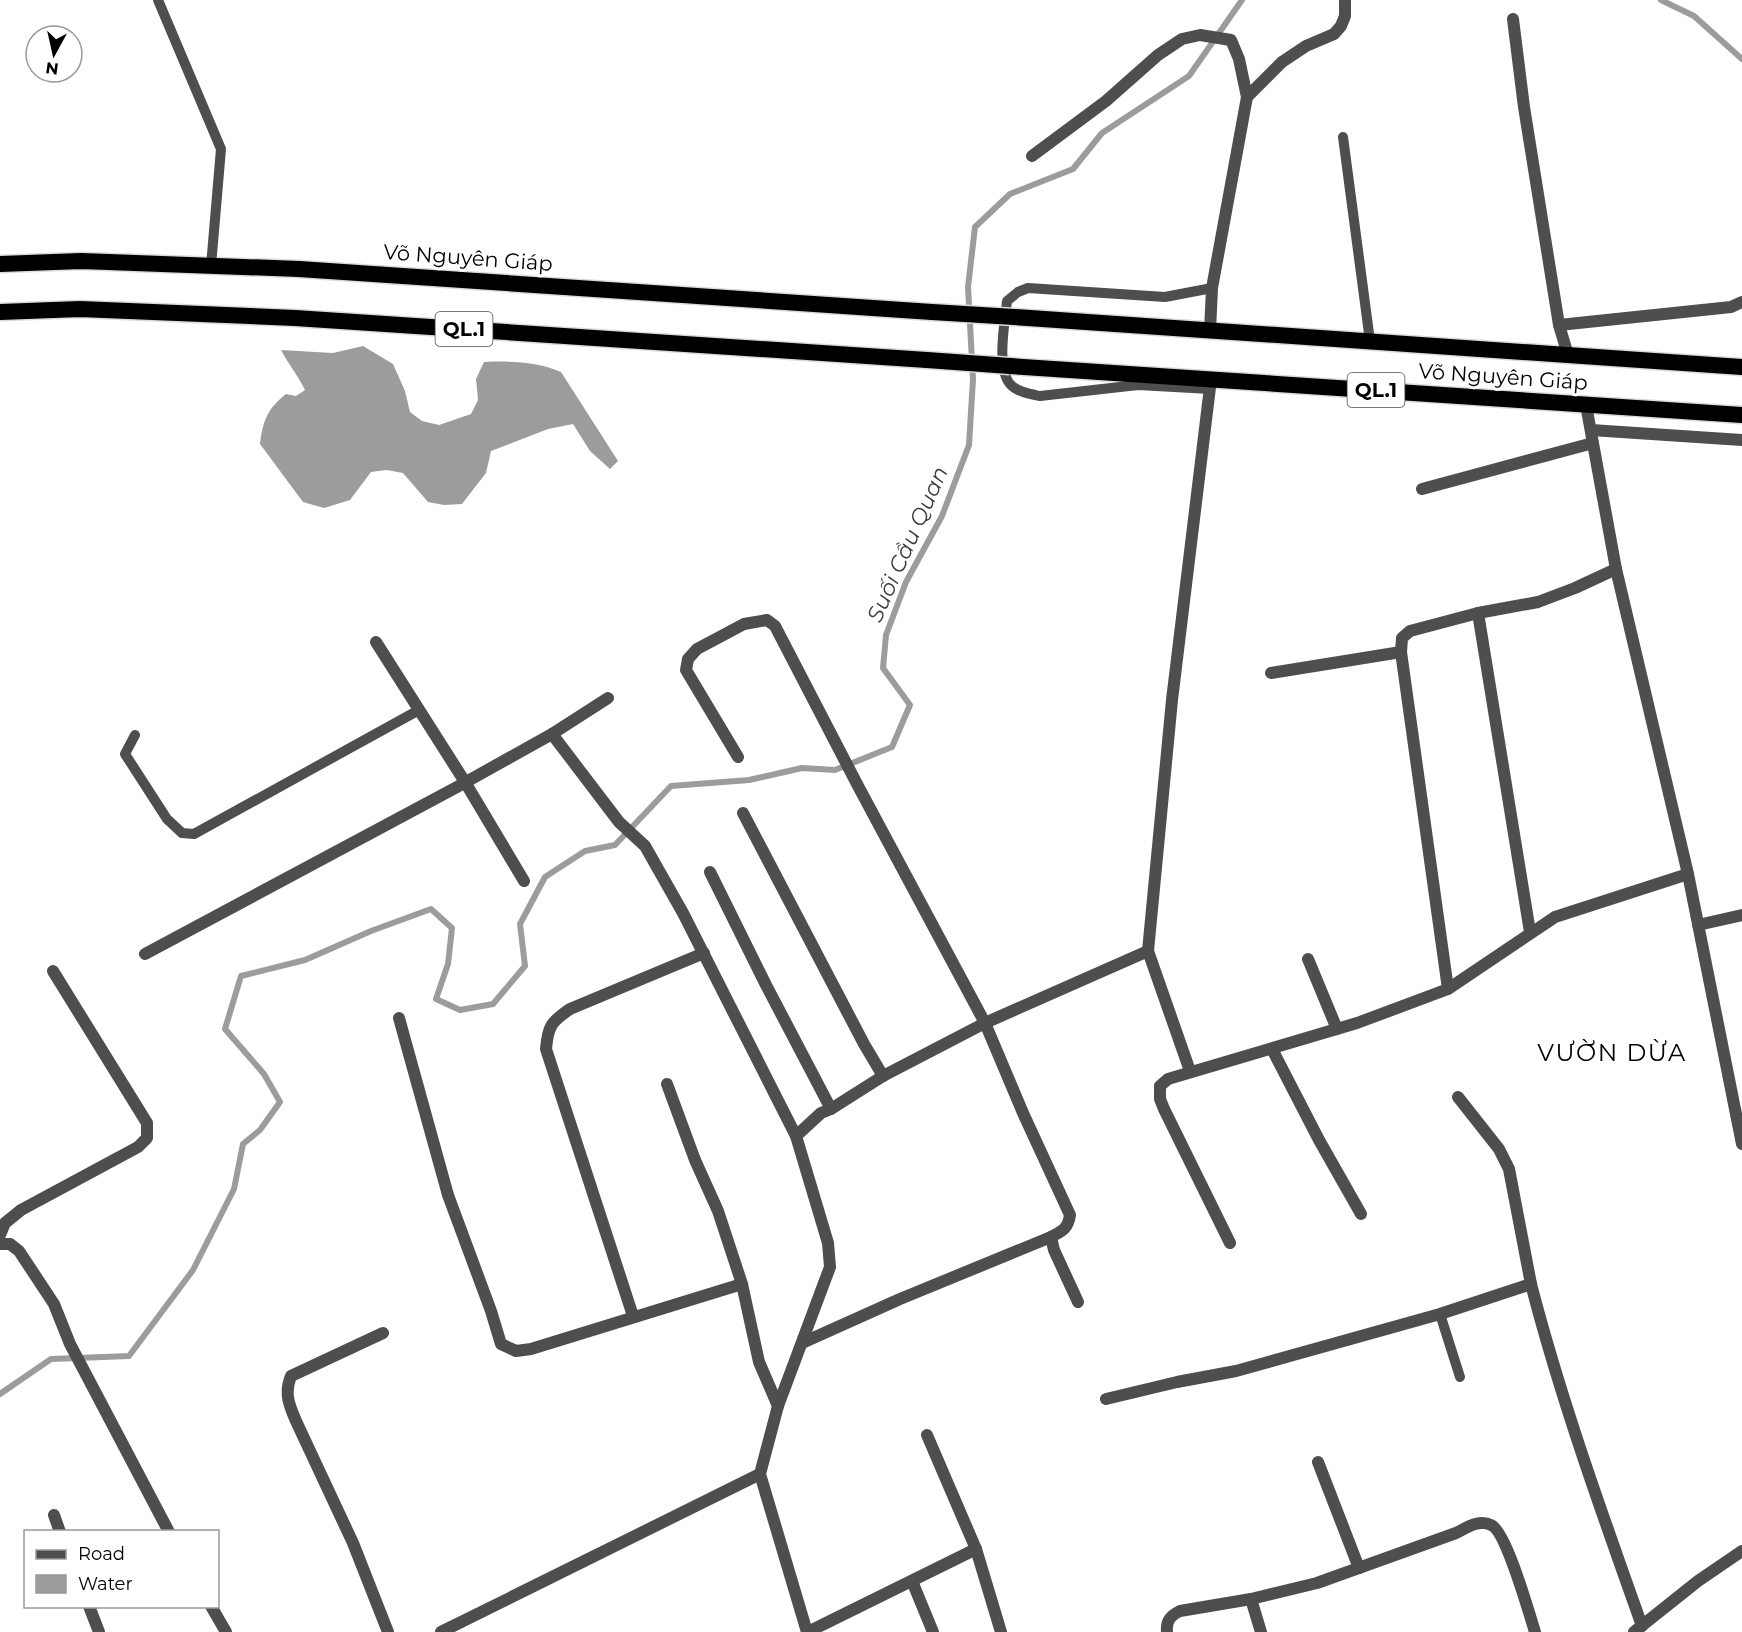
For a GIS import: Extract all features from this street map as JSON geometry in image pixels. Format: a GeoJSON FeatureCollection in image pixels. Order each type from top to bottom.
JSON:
{"type":"FeatureCollection","features":[{"type":"Feature","properties":{"kind":"highway","name":"Võ Nguyên Giáp"},"geometry":{"type":"LineString","coordinates":[[0,264],[81,261],[310,270],[1742,367]]}},
{"type":"Feature","properties":{"kind":"highway","name":"Võ Nguyên Giáp"},"geometry":{"type":"LineString","coordinates":[[0,312],[80,309],[295,318],[927,360],[1210,384],[1742,416]]}},
{"type":"Feature","properties":{"kind":"street"},"geometry":{"type":"LineString","coordinates":[[1247,97],[1282,62],[1306,46],[1334,34],[1341,26],[1345,16],[1345,0]]}},
{"type":"Feature","properties":{"kind":"street"},"geometry":{"type":"LineString","coordinates":[[1514,19],[1524,107],[1559,325],[1568,355]]}},
{"type":"Feature","properties":{"kind":"street"},"geometry":{"type":"LineString","coordinates":[[1032,156],[1106,100],[1158,55],[1182,39],[1200,35],[1231,40],[1239,59],[1247,97],[1212,288],[1210,331]]}},
{"type":"Feature","properties":{"kind":"street"},"geometry":{"type":"LineString","coordinates":[[1559,325],[1731,307],[1742,302]]}},
{"type":"Feature","properties":{"kind":"street"},"geometry":{"type":"LineString","coordinates":[[1190,1071],[1148,951],[1172,700],[1210,384]]}},
{"type":"Feature","properties":{"kind":"street"},"geometry":{"type":"LineString","coordinates":[[1586,405],[1616,569],[1688,874],[1742,1144]]}},
{"type":"Feature","properties":{"kind":"street"},"geometry":{"type":"LineString","coordinates":[[1422,489],[1592,437],[1742,440]]}},
{"type":"Feature","properties":{"kind":"street"},"geometry":{"type":"LineString","coordinates":[[1448,989],[1401,652],[1402,638],[1410,631],[1478,613],[1538,602],[1616,569]]}},
{"type":"Feature","properties":{"kind":"street"},"geometry":{"type":"LineString","coordinates":[[1478,613],[1530,932]]}},
{"type":"Feature","properties":{"kind":"street"},"geometry":{"type":"LineString","coordinates":[[738,757],[686,670],[687,659],[697,649],[744,624],[767,620],[775,626],[986,1023],[1023,1113],[1070,1215],[1069,1224],[1064,1230],[1051,1237],[900,1299],[802,1343]]}},
{"type":"Feature","properties":{"kind":"street"},"geometry":{"type":"LineString","coordinates":[[376,642],[465,782],[524,881]]}},
{"type":"Feature","properties":{"kind":"street"},"geometry":{"type":"LineString","coordinates":[[1271,674],[1401,652]]}},
{"type":"Feature","properties":{"kind":"street"},"geometry":{"type":"LineString","coordinates":[[145,954],[552,734],[608,698]]}},
{"type":"Feature","properties":{"kind":"street"},"geometry":{"type":"LineString","coordinates":[[552,734],[619,822],[645,846],[683,913],[796,1136],[828,1243],[830,1267],[778,1406],[760,1474],[807,1632],[976,1549]]}},
{"type":"Feature","properties":{"kind":"street"},"geometry":{"type":"LineString","coordinates":[[743,813],[864,1044],[884,1076]]}},
{"type":"Feature","properties":{"kind":"street"},"geometry":{"type":"LineString","coordinates":[[710,872],[831,1109]]}},
{"type":"Feature","properties":{"kind":"street"},"geometry":{"type":"LineString","coordinates":[[1230,1243],[1160,1099],[1160,1086],[1168,1079],[1272,1050],[1448,989],[1530,932],[1555,918],[1688,874]]}},
{"type":"Feature","properties":{"kind":"street"},"geometry":{"type":"LineString","coordinates":[[1698,925],[1742,915]]}},
{"type":"Feature","properties":{"kind":"street"},"geometry":{"type":"LineString","coordinates":[[796,1136],[821,1113],[884,1076],[986,1023],[1148,951]]}},
{"type":"Feature","properties":{"kind":"street"},"geometry":{"type":"LineString","coordinates":[[633,1316],[546,1049],[548,1035],[554,1020],[570,1009],[704,953]]}},
{"type":"Feature","properties":{"kind":"street"},"geometry":{"type":"LineString","coordinates":[[1308,959],[1337,1029]]}},
{"type":"Feature","properties":{"kind":"street"},"geometry":{"type":"LineString","coordinates":[[0,1235],[5,1223],[21,1210],[138,1147],[147,1137],[147,1123],[53,971]]}},
{"type":"Feature","properties":{"kind":"street"},"geometry":{"type":"LineString","coordinates":[[399,1018],[448,1195],[501,1344],[516,1351],[531,1349],[742,1284]]}},
{"type":"Feature","properties":{"kind":"street"},"geometry":{"type":"LineString","coordinates":[[1272,1050],[1361,1214]]}},
{"type":"Feature","properties":{"kind":"street"},"geometry":{"type":"LineString","coordinates":[[667,1084],[695,1160],[718,1211],[742,1284],[759,1362],[778,1406]]}},
{"type":"Feature","properties":{"kind":"street"},"geometry":{"type":"LineString","coordinates":[[1458,1097],[1499,1149],[1509,1169],[1531,1284],[1543,1328],[1638,1629],[1698,1581],[1742,1551]]}},
{"type":"Feature","properties":{"kind":"street"},"geometry":{"type":"LineString","coordinates":[[1051,1237],[1054,1250],[1078,1302]]}},
{"type":"Feature","properties":{"kind":"street"},"geometry":{"type":"LineString","coordinates":[[0,1244],[10,1244],[19,1251],[54,1304],[70,1344],[168,1530]]}},
{"type":"Feature","properties":{"kind":"street"},"geometry":{"type":"LineString","coordinates":[[1107,1399],[1236,1371],[1440,1314],[1531,1284]]}},
{"type":"Feature","properties":{"kind":"street"},"geometry":{"type":"LineString","coordinates":[[383,1333],[291,1376],[287,1384],[287,1394],[292,1413],[353,1543],[388,1632]]}},
{"type":"Feature","properties":{"kind":"street"},"geometry":{"type":"LineString","coordinates":[[927,1435],[976,1549],[1001,1632]]}},
{"type":"Feature","properties":{"kind":"street"},"geometry":{"type":"LineString","coordinates":[[1318,1462],[1359,1568]]}},
{"type":"Feature","properties":{"kind":"street"},"geometry":{"type":"LineString","coordinates":[[441,1632],[760,1474]]}},
{"type":"Feature","properties":{"kind":"street"},"geometry":{"type":"LineString","coordinates":[[54,1515],[59,1530]]}},
{"type":"Feature","properties":{"kind":"street"},"geometry":{"type":"LineString","coordinates":[[1167,1632],[1167,1622],[1172,1615],[1180,1611],[1251,1599],[1317,1583],[1478,1523],[1491,1524],[1498,1531],[1511,1560],[1535,1632]]}},
{"type":"Feature","properties":{"kind":"street"},"geometry":{"type":"LineString","coordinates":[[912,1581],[933,1632]]}},
{"type":"Feature","properties":{"kind":"street"},"geometry":{"type":"LineString","coordinates":[[1251,1599],[1261,1632]]}},
{"type":"Feature","properties":{"kind":"street"},"geometry":{"type":"LineString","coordinates":[[90,1608],[99,1632]]}},
{"type":"Feature","properties":{"kind":"street"},"geometry":{"type":"LineString","coordinates":[[213,1608],[226,1632]]}},
{"type":"Feature","properties":{"kind":"lane"},"geometry":{"type":"LineString","coordinates":[[158,0],[220,149],[211,266]]}},
{"type":"Feature","properties":{"kind":"lane"},"geometry":{"type":"LineString","coordinates":[[1343,137],[1370,341]]}},
{"type":"Feature","properties":{"kind":"lane"},"geometry":{"type":"LineString","coordinates":[[1210,384],[1138,385],[1040,396],[1024,393],[1014,387],[1009,382],[1003,365],[1007,301],[1018,292],[1028,288],[1166,297],[1212,288]]}},
{"type":"Feature","properties":{"kind":"lane"},"geometry":{"type":"LineString","coordinates":[[135,735],[125,754],[166,819],[182,833],[194,834],[419,710]]}},
{"type":"Feature","properties":{"kind":"lane"},"geometry":{"type":"LineString","coordinates":[[1440,1314],[1460,1377]]}},
{"type":"Feature","properties":{"kind":"water"},"geometry":{"type":"Polygon","coordinates":[[[363,346],[393,364],[405,391],[410,412],[422,421],[439,425],[471,414],[478,400],[476,379],[484,362],[533,364],[561,372],[618,461],[610,469],[590,451],[573,424],[548,429],[491,451],[486,473],[462,504],[444,505],[428,502],[403,473],[387,470],[371,472],[350,500],[324,508],[303,502],[260,444],[265,422],[274,405],[286,394],[296,396],[305,390],[281,350],[333,353],[363,346]]]}},
{"type":"Feature","properties":{"kind":"waterway","name":"Suối Cầu Quan"},"geometry":{"type":"LineString","coordinates":[[0,1394],[51,1359],[129,1356],[193,1270],[234,1189],[243,1144],[260,1130],[280,1102],[264,1074],[225,1029],[241,976],[305,960],[371,931],[431,909],[452,928],[448,964],[436,999],[460,1010],[493,1004],[525,966],[520,924],[545,877],[585,851],[615,845],[671,786],[749,780],[802,768],[835,770],[892,747],[910,705],[883,668],[886,635],[906,582],[942,516],[969,445],[973,379],[968,287],[975,227],[1010,194],[1073,169],[1102,133],[1189,76],[1242,0]]}},
{"type":"Feature","properties":{"kind":"waterway","name":"Suối Cầu Quan"},"geometry":{"type":"LineString","coordinates":[[1661,0],[1694,16],[1742,59]]}},
{"type":"Feature","properties":{"kind":"district","name":"VƯỜN DỪA"},"geometry":{"type":"Point","coordinates":[1612,1053]}}]}
